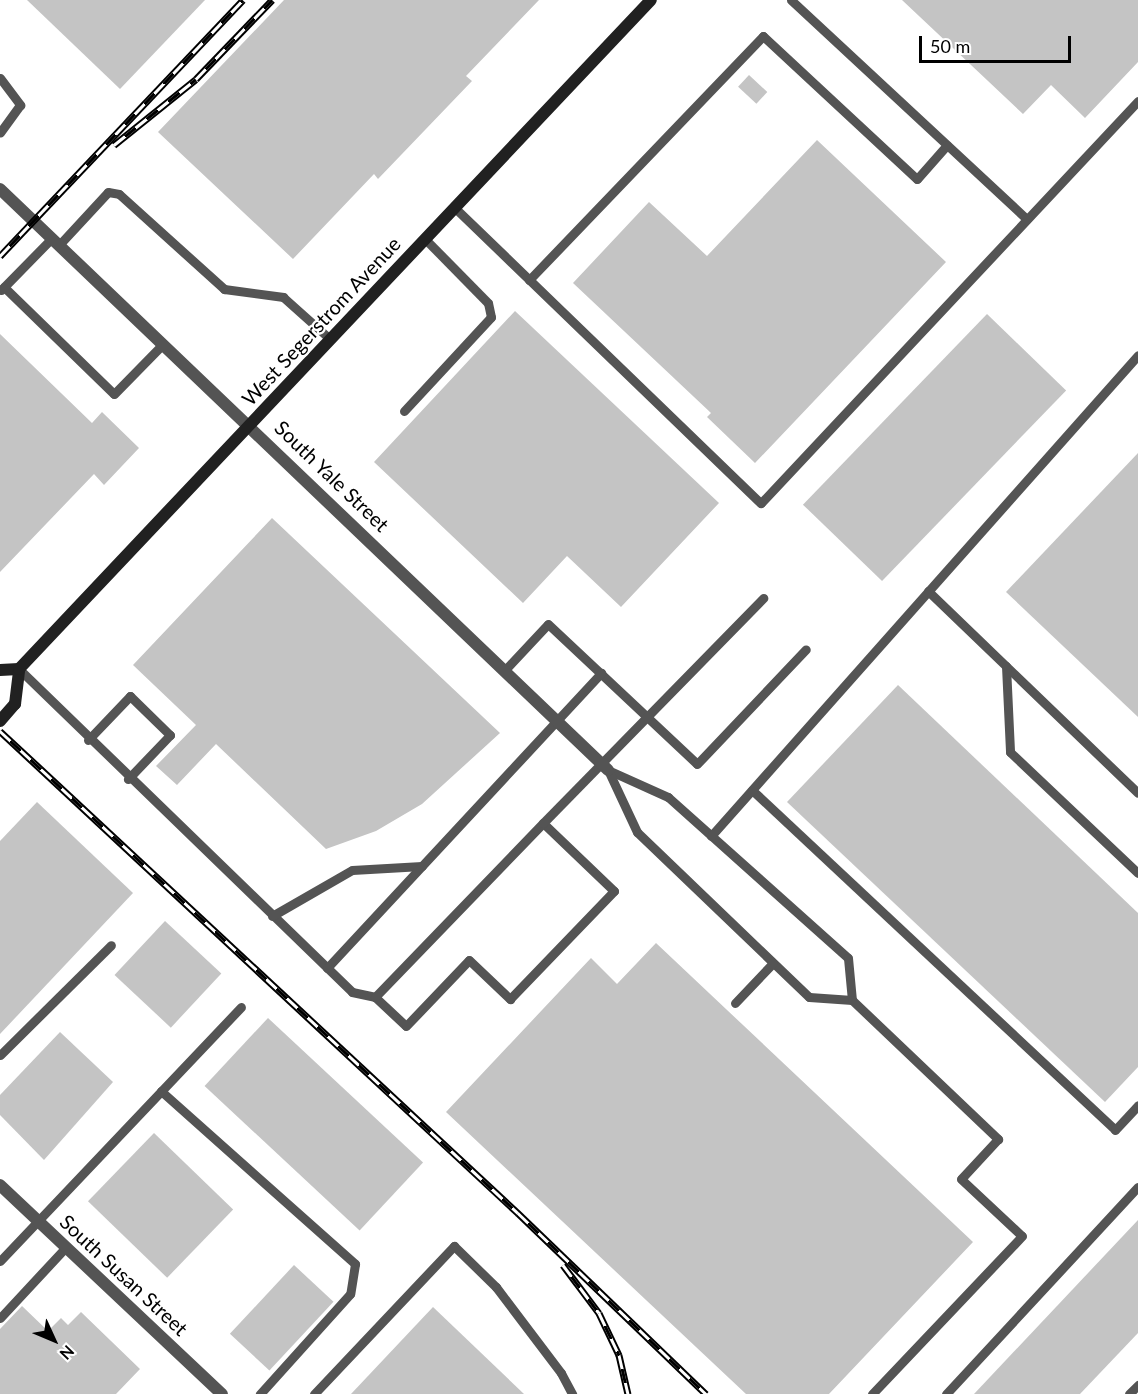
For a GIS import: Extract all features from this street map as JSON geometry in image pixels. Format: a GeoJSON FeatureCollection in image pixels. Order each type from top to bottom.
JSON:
{"type":"FeatureCollection","features":[{"type":"Feature","properties":{"kind":"main road","name":"West Segerstrom Avenue"},"geometry":{"type":"LineString","coordinates":[[19,669],[651,0]]}},
{"type":"Feature","properties":{"kind":"main road"},"geometry":{"type":"LineString","coordinates":[[0,670],[19,669],[15,704],[0,721]]}},
{"type":"Feature","properties":{"kind":"street","name":"South Yale Street"},"geometry":{"type":"LineString","coordinates":[[0,189],[250,424],[605,767]]}},
{"type":"Feature","properties":{"kind":"street","name":"South Susan Street"},"geometry":{"type":"LineString","coordinates":[[0,1185],[222,1394]]}},
{"type":"Feature","properties":{"kind":"lane"},"geometry":{"type":"LineString","coordinates":[[791,0],[1027,219]]}},
{"type":"Feature","properties":{"kind":"lane"},"geometry":{"type":"LineString","coordinates":[[529,280],[763,36],[917,179],[948,146]]}},
{"type":"Feature","properties":{"kind":"lane"},"geometry":{"type":"LineString","coordinates":[[0,78],[20,105],[0,133]]}},
{"type":"Feature","properties":{"kind":"lane"},"geometry":{"type":"LineString","coordinates":[[455,208],[761,503],[1138,101]]}},
{"type":"Feature","properties":{"kind":"lane"},"geometry":{"type":"LineString","coordinates":[[163,344],[114,394],[2,288],[108,192],[119,194],[224,289],[283,297],[330,339]]}},
{"type":"Feature","properties":{"kind":"lane"},"geometry":{"type":"LineString","coordinates":[[404,411],[491,318],[488,303],[425,239]]}},
{"type":"Feature","properties":{"kind":"lane"},"geometry":{"type":"LineString","coordinates":[[711,836],[1138,355]]}},
{"type":"Feature","properties":{"kind":"lane"},"geometry":{"type":"LineString","coordinates":[[928,591],[1138,793]]}},
{"type":"Feature","properties":{"kind":"lane"},"geometry":{"type":"LineString","coordinates":[[375,997],[543,823],[605,767],[648,717],[763,598]]}},
{"type":"Feature","properties":{"kind":"lane"},"geometry":{"type":"LineString","coordinates":[[504,670],[548,624],[697,764],[806,649]]}},
{"type":"Feature","properties":{"kind":"lane"},"geometry":{"type":"LineString","coordinates":[[1006,666],[1010,752],[1138,873]]}},
{"type":"Feature","properties":{"kind":"lane"},"geometry":{"type":"LineString","coordinates":[[19,669],[128,779],[352,992],[375,997],[406,1026],[469,960],[510,999],[614,891],[543,823]]}},
{"type":"Feature","properties":{"kind":"lane"},"geometry":{"type":"LineString","coordinates":[[327,968],[602,673]]}},
{"type":"Feature","properties":{"kind":"lane"},"geometry":{"type":"LineString","coordinates":[[88,740],[130,696],[170,735],[128,779]]}},
{"type":"Feature","properties":{"kind":"lane"},"geometry":{"type":"LineString","coordinates":[[605,767],[668,797],[848,958],[852,1000]]}},
{"type":"Feature","properties":{"kind":"lane"},"geometry":{"type":"LineString","coordinates":[[605,767],[637,832],[773,963],[809,997],[852,1000],[998,1139],[961,1179],[1022,1236],[872,1394]]}},
{"type":"Feature","properties":{"kind":"lane"},"geometry":{"type":"LineString","coordinates":[[752,790],[1115,1130],[1138,1105]]}},
{"type":"Feature","properties":{"kind":"lane"},"geometry":{"type":"LineString","coordinates":[[272,916],[352,870],[422,866]]}},
{"type":"Feature","properties":{"kind":"lane"},"geometry":{"type":"LineString","coordinates":[[0,1055],[111,945]]}},
{"type":"Feature","properties":{"kind":"lane"},"geometry":{"type":"LineString","coordinates":[[735,1003],[773,963]]}},
{"type":"Feature","properties":{"kind":"lane"},"geometry":{"type":"LineString","coordinates":[[0,1261],[241,1007]]}},
{"type":"Feature","properties":{"kind":"lane"},"geometry":{"type":"LineString","coordinates":[[161,1091],[355,1264],[350,1294],[260,1394]]}},
{"type":"Feature","properties":{"kind":"lane"},"geometry":{"type":"LineString","coordinates":[[946,1394],[1138,1187]]}},
{"type":"Feature","properties":{"kind":"lane"},"geometry":{"type":"LineString","coordinates":[[314,1394],[454,1246],[496,1287],[561,1373],[572,1394]]}},
{"type":"Feature","properties":{"kind":"lane"},"geometry":{"type":"LineString","coordinates":[[0,1318],[66,1247]]}},
{"type":"Feature","properties":{"kind":"lane"},"geometry":{"type":"LineString","coordinates":[[1129,1394],[1138,1385]]}},
{"type":"Feature","properties":{"kind":"building"},"geometry":{"type":"Polygon","coordinates":[[[27,0],[205,0],[120,89],[27,0]]]}},
{"type":"Feature","properties":{"kind":"building"},"geometry":{"type":"Polygon","coordinates":[[[284,0],[539,0],[466,76],[472,81],[378,179],[374,174],[293,259],[158,132],[284,0]]]}},
{"type":"Feature","properties":{"kind":"building"},"geometry":{"type":"Polygon","coordinates":[[[902,0],[1138,0],[1138,62],[1085,118],[1051,85],[1023,114],[902,0]]]}},
{"type":"Feature","properties":{"kind":"building"},"geometry":{"type":"Polygon","coordinates":[[[749,75],[767,92],[756,104],[738,87],[749,75]]]}},
{"type":"Feature","properties":{"kind":"building"},"geometry":{"type":"Polygon","coordinates":[[[817,140],[946,262],[755,463],[707,417],[711,413],[573,283],[649,202],[707,256],[817,140]]]}},
{"type":"Feature","properties":{"kind":"building"},"geometry":{"type":"Polygon","coordinates":[[[515,311],[719,503],[621,607],[567,556],[523,603],[374,462],[515,311]]]}},
{"type":"Feature","properties":{"kind":"building"},"geometry":{"type":"Polygon","coordinates":[[[987,314],[1066,390],[882,581],[803,505],[987,314]]]}},
{"type":"Feature","properties":{"kind":"building"},"geometry":{"type":"Polygon","coordinates":[[[0,334],[92,423],[102,412],[139,448],[104,485],[94,474],[0,572],[0,334]]]}},
{"type":"Feature","properties":{"kind":"building"},"geometry":{"type":"Polygon","coordinates":[[[1138,453],[1138,717],[1006,592],[1138,453]]]}},
{"type":"Feature","properties":{"kind":"building"},"geometry":{"type":"Polygon","coordinates":[[[272,518],[500,733],[422,804],[376,831],[326,849],[216,744],[177,785],[156,766],[196,725],[133,665],[272,518]]]}},
{"type":"Feature","properties":{"kind":"building"},"geometry":{"type":"Polygon","coordinates":[[[898,685],[1138,913],[1138,1067],[1105,1102],[787,802],[898,685]]]}},
{"type":"Feature","properties":{"kind":"building"},"geometry":{"type":"Polygon","coordinates":[[[37,802],[133,893],[0,1034],[0,841],[37,802]]]}},
{"type":"Feature","properties":{"kind":"building"},"geometry":{"type":"Polygon","coordinates":[[[165,921],[221,974],[171,1028],[115,975],[165,921]]]}},
{"type":"Feature","properties":{"kind":"building"},"geometry":{"type":"Polygon","coordinates":[[[656,943],[973,1242],[829,1394],[746,1394],[446,1112],[591,958],[617,984],[656,943]]]}},
{"type":"Feature","properties":{"kind":"building"},"geometry":{"type":"Polygon","coordinates":[[[268,1018],[423,1163],[360,1231],[205,1086],[268,1018]]]}},
{"type":"Feature","properties":{"kind":"building"},"geometry":{"type":"Polygon","coordinates":[[[60,1032],[113,1082],[44,1160],[0,1115],[0,1095],[60,1032]]]}},
{"type":"Feature","properties":{"kind":"building"},"geometry":{"type":"Polygon","coordinates":[[[154,1133],[233,1209],[167,1278],[88,1201],[154,1133]]]}},
{"type":"Feature","properties":{"kind":"building"},"geometry":{"type":"Polygon","coordinates":[[[1138,1220],[1138,1333],[1080,1394],[974,1394],[1138,1220]]]}},
{"type":"Feature","properties":{"kind":"building"},"geometry":{"type":"Polygon","coordinates":[[[294,1265],[333,1302],[269,1371],[230,1334],[294,1265]]]}},
{"type":"Feature","properties":{"kind":"building"},"geometry":{"type":"Polygon","coordinates":[[[22,1306],[48,1331],[61,1318],[68,1325],[81,1312],[140,1369],[116,1394],[0,1394],[0,1329],[22,1306]]]}},
{"type":"Feature","properties":{"kind":"building"},"geometry":{"type":"Polygon","coordinates":[[[433,1307],[524,1394],[351,1394],[433,1307]]]}},
{"type":"Feature","properties":{"kind":"railway"},"geometry":{"type":"LineString","coordinates":[[0,256],[243,0]]}},
{"type":"Feature","properties":{"kind":"railway"},"geometry":{"type":"LineString","coordinates":[[114,145],[196,79],[272,0]]}},
{"type":"Feature","properties":{"kind":"railway"},"geometry":{"type":"LineString","coordinates":[[0,731],[518,1213],[706,1394]]}},
{"type":"Feature","properties":{"kind":"railway"},"geometry":{"type":"LineString","coordinates":[[563,1265],[599,1313],[619,1355],[628,1394]]}}]}
